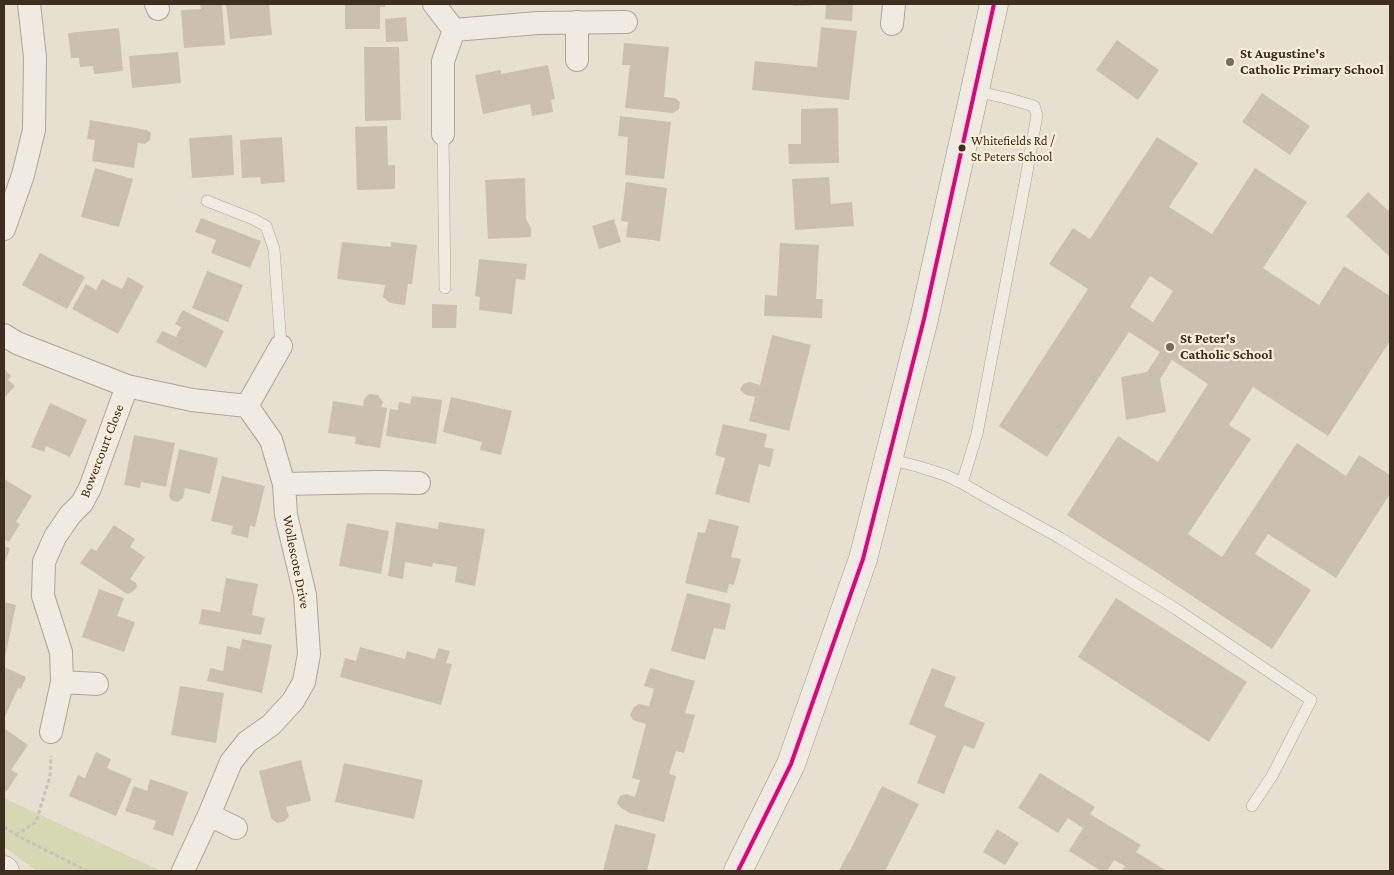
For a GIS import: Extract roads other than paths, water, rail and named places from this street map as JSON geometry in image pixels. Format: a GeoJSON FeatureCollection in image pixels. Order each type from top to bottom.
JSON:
{"type":"FeatureCollection","features":[{"type":"Feature","properties":{"kind":"street"},"geometry":{"type":"LineString","coordinates":[[4,230],[23,175],[34,130],[35,57],[29,4]]}},
{"type":"Feature","properties":{"kind":"street"},"geometry":{"type":"LineString","coordinates":[[434,4],[454,30]]}},
{"type":"Feature","properties":{"kind":"street"},"geometry":{"type":"LineString","coordinates":[[738,871],[791,764],[863,559],[924,318],[994,4]]}},
{"type":"Feature","properties":{"kind":"street"},"geometry":{"type":"LineString","coordinates":[[577,22],[577,60]]}},
{"type":"Feature","properties":{"kind":"street"},"geometry":{"type":"LineString","coordinates":[[454,30],[520,24],[626,22]]}},
{"type":"Feature","properties":{"kind":"street"},"geometry":{"type":"LineString","coordinates":[[443,134],[443,61],[454,30]]}},
{"type":"Feature","properties":{"kind":"street"},"geometry":{"type":"LineString","coordinates":[[4,334],[18,343],[127,386],[192,400],[247,406],[281,346]]}},
{"type":"Feature","properties":{"kind":"street","name":"Bowercourt Close"},"geometry":{"type":"LineString","coordinates":[[51,732],[62,682],[61,652],[43,596],[44,562],[55,537],[70,515],[82,502],[90,488],[127,386]]}},
{"type":"Feature","properties":{"kind":"street","name":"Wollescote Drive"},"geometry":{"type":"LineString","coordinates":[[183,871],[209,815],[230,762],[247,742],[271,725],[293,701],[304,682],[309,654],[305,595],[286,515],[284,484],[271,440],[247,406]]}},
{"type":"Feature","properties":{"kind":"street"},"geometry":{"type":"LineString","coordinates":[[284,484],[419,483]]}},
{"type":"Feature","properties":{"kind":"street"},"geometry":{"type":"LineString","coordinates":[[62,682],[97,684]]}},
{"type":"Feature","properties":{"kind":"street"},"geometry":{"type":"LineString","coordinates":[[209,815],[236,828]]}},
{"type":"Feature","properties":{"kind":"lane"},"geometry":{"type":"LineString","coordinates":[[962,482],[977,434],[1037,115],[1034,106],[975,91]]}},
{"type":"Feature","properties":{"kind":"lane"},"geometry":{"type":"LineString","coordinates":[[443,134],[445,288]]}},
{"type":"Feature","properties":{"kind":"lane"},"geometry":{"type":"LineString","coordinates":[[207,201],[266,226],[274,249],[281,346]]}},
{"type":"Feature","properties":{"kind":"lane"},"geometry":{"type":"LineString","coordinates":[[889,459],[920,467],[962,482],[986,498],[1060,538],[1176,609],[1311,700],[1272,776],[1252,806]]}},
{"type":"Feature","properties":{"kind":"place","name":"St Augustine's Catholic Primary School"},"geometry":{"type":"Point","coordinates":[1230,62]}},
{"type":"Feature","properties":{"kind":"place","name":"Whitefields Rd / St Peters School"},"geometry":{"type":"Point","coordinates":[962,148]}},
{"type":"Feature","properties":{"kind":"place","name":"St Peter's Catholic School"},"geometry":{"type":"Point","coordinates":[1170,347]}}]}
